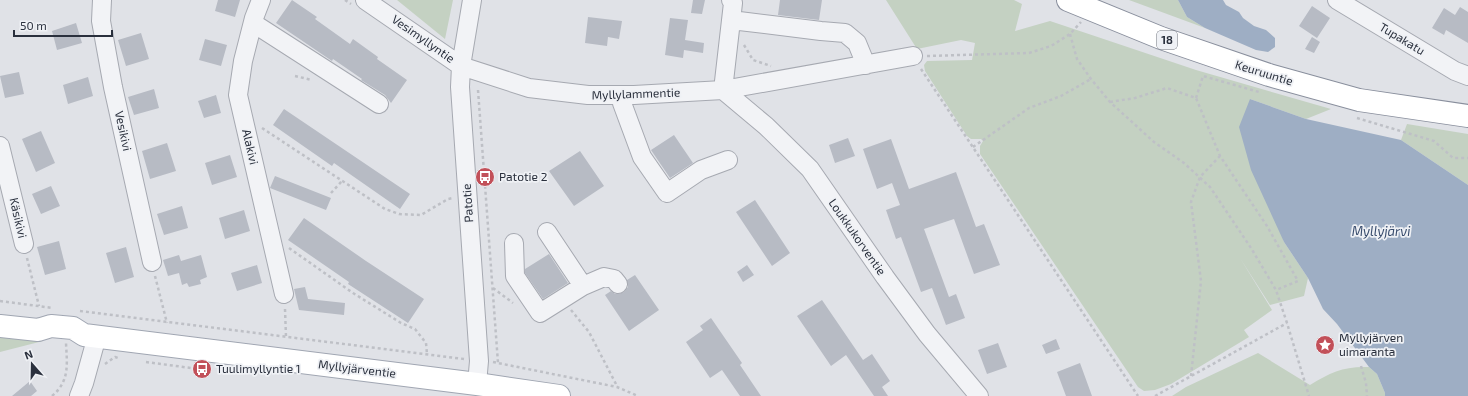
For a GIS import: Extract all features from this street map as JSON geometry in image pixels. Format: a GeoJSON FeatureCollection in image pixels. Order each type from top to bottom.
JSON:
{"type":"FeatureCollection","features":[{"type":"Feature","properties":{"kind":"main road","name":"Keuruuntie"},"geometry":{"type":"LineString","coordinates":[[1068,0],[1160,38],[1268,75],[1359,100],[1468,116]]}},
{"type":"Feature","properties":{"kind":"main road","name":"Myllyjärventie"},"geometry":{"type":"LineString","coordinates":[[0,326],[38,330],[51,326],[559,396]]}},
{"type":"Feature","properties":{"kind":"street","name":"Vesikivi"},"geometry":{"type":"LineString","coordinates":[[102,0],[102,28],[115,95],[152,262]]}},
{"type":"Feature","properties":{"kind":"street","name":"Alakivi"},"geometry":{"type":"LineString","coordinates":[[261,0],[243,61],[238,95],[284,294]]}},
{"type":"Feature","properties":{"kind":"street","name":"Vesimyllyntie"},"geometry":{"type":"LineString","coordinates":[[365,0],[461,66]]}},
{"type":"Feature","properties":{"kind":"street","name":"Patotie"},"geometry":{"type":"LineString","coordinates":[[472,0],[461,66],[460,87],[479,361],[477,384]]}},
{"type":"Feature","properties":{"kind":"street"},"geometry":{"type":"LineString","coordinates":[[724,90],[733,20],[733,3],[731,0]]}},
{"type":"Feature","properties":{"kind":"street","name":"Tupakatu"},"geometry":{"type":"LineString","coordinates":[[1336,0],[1455,71],[1468,76]]}},
{"type":"Feature","properties":{"kind":"street"},"geometry":{"type":"LineString","coordinates":[[733,20],[845,33],[857,43],[866,65]]}},
{"type":"Feature","properties":{"kind":"street"},"geometry":{"type":"LineString","coordinates":[[253,23],[379,104]]}},
{"type":"Feature","properties":{"kind":"street","name":"Myllylammentie"},"geometry":{"type":"LineString","coordinates":[[461,66],[530,88],[588,96],[634,95],[724,90],[913,56]]}},
{"type":"Feature","properties":{"kind":"street","name":"Loukkukorventie"},"geometry":{"type":"LineString","coordinates":[[724,90],[766,126],[810,169],[918,322],[979,396]]}},
{"type":"Feature","properties":{"kind":"street"},"geometry":{"type":"LineString","coordinates":[[622,103],[642,157],[667,193],[701,170],[728,160]]}},
{"type":"Feature","properties":{"kind":"street","name":"Käsikivi"},"geometry":{"type":"LineString","coordinates":[[0,146],[24,244]]}},
{"type":"Feature","properties":{"kind":"street"},"geometry":{"type":"LineString","coordinates":[[547,232],[583,286]]}},
{"type":"Feature","properties":{"kind":"street"},"geometry":{"type":"LineString","coordinates":[[514,243],[515,276],[540,313],[583,286],[604,277],[614,279],[618,284]]}},
{"type":"Feature","properties":{"kind":"street"},"geometry":{"type":"LineString","coordinates":[[77,330],[84,383],[79,396]]}},
{"type":"Feature","properties":{"kind":"path"},"geometry":{"type":"LineString","coordinates":[[733,20],[738,36],[753,60],[776,67]]}},
{"type":"Feature","properties":{"kind":"path"},"geometry":{"type":"LineString","coordinates":[[913,56],[1029,53],[1051,46],[1070,34],[1083,20]]}},
{"type":"Feature","properties":{"kind":"path"},"geometry":{"type":"LineString","coordinates":[[1070,34],[1078,59],[1110,102],[1154,142],[1184,163],[1210,187],[1251,248],[1276,290],[1309,396]]}},
{"type":"Feature","properties":{"kind":"path"},"geometry":{"type":"LineString","coordinates":[[913,56],[1136,396]]}},
{"type":"Feature","properties":{"kind":"path"},"geometry":{"type":"LineString","coordinates":[[1263,93],[1204,76],[1196,98],[1220,156],[1267,226],[1298,281],[1276,290]]}},
{"type":"Feature","properties":{"kind":"path"},"geometry":{"type":"LineString","coordinates":[[973,147],[1029,108],[1061,96],[1091,78]]}},
{"type":"Feature","properties":{"kind":"path"},"geometry":{"type":"LineString","coordinates":[[1110,102],[1135,98],[1167,88],[1196,98]]}},
{"type":"Feature","properties":{"kind":"path"},"geometry":{"type":"LineString","coordinates":[[478,90],[498,363]]}},
{"type":"Feature","properties":{"kind":"path"},"geometry":{"type":"LineString","coordinates":[[243,116],[342,181],[385,208],[399,214],[421,216],[448,199]]}},
{"type":"Feature","properties":{"kind":"path"},"geometry":{"type":"LineString","coordinates":[[1353,117],[1434,141],[1453,158],[1468,158]]}},
{"type":"Feature","properties":{"kind":"path"},"geometry":{"type":"LineString","coordinates":[[1191,376],[1201,281],[1191,202],[1200,177],[1220,156]]}},
{"type":"Feature","properties":{"kind":"path"},"geometry":{"type":"LineString","coordinates":[[331,193],[342,181]]}},
{"type":"Feature","properties":{"kind":"path"},"geometry":{"type":"LineString","coordinates":[[24,244],[39,306]]}},
{"type":"Feature","properties":{"kind":"path"},"geometry":{"type":"LineString","coordinates":[[284,244],[353,293],[415,330],[426,343],[427,354]]}},
{"type":"Feature","properties":{"kind":"path"},"geometry":{"type":"LineString","coordinates":[[152,262],[166,323]]}},
{"type":"Feature","properties":{"kind":"path"},"geometry":{"type":"LineString","coordinates":[[284,294],[286,337]]}},
{"type":"Feature","properties":{"kind":"path"},"geometry":{"type":"LineString","coordinates":[[562,300],[589,332],[617,387]]}},
{"type":"Feature","properties":{"kind":"path"},"geometry":{"type":"LineString","coordinates":[[0,301],[64,309],[77,330],[67,363],[65,379],[52,396]]}},
{"type":"Feature","properties":{"kind":"path"},"geometry":{"type":"LineString","coordinates":[[77,330],[166,323],[286,337],[498,363],[617,387],[638,396]]}},
{"type":"Feature","properties":{"kind":"path"},"geometry":{"type":"LineString","coordinates":[[1155,396],[1287,323]]}},
{"type":"Feature","properties":{"kind":"path"},"geometry":{"type":"LineString","coordinates":[[104,365],[115,358],[122,358]]}},
{"type":"Feature","properties":{"kind":"path"},"geometry":{"type":"LineString","coordinates":[[144,361],[206,370]]}},
{"type":"Feature","properties":{"kind":"path"},"geometry":{"type":"LineString","coordinates":[[1361,366],[1366,383],[1367,396]]}},
{"type":"Feature","properties":{"kind":"green space"},"geometry":{"type":"Polygon","coordinates":[[[397,0],[453,0],[445,39],[397,0]]]}},
{"type":"Feature","properties":{"kind":"green space"},"geometry":{"type":"Polygon","coordinates":[[[886,0],[1014,0],[1022,4],[1015,31],[1050,21],[1196,70],[1331,109],[1306,119],[1250,99],[1284,242],[1308,278],[1304,296],[1270,305],[1240,258],[1272,310],[1244,330],[1249,337],[1171,384],[1155,390],[1144,391],[1138,387],[980,154],[980,146],[983,141],[981,139],[971,139],[967,136],[925,71],[924,65],[927,61],[972,60],[975,43],[961,40],[917,49],[886,0]]]}},
{"type":"Feature","properties":{"kind":"green space"},"geometry":{"type":"Polygon","coordinates":[[[1129,0],[1178,0],[1187,17],[1205,28],[1129,0]]]}},
{"type":"Feature","properties":{"kind":"green space"},"geometry":{"type":"Polygon","coordinates":[[[1407,124],[1468,134],[1468,185],[1401,140],[1407,124]]]}},
{"type":"Feature","properties":{"kind":"green space"},"geometry":{"type":"Polygon","coordinates":[[[0,336],[43,341],[0,352],[0,336]]]}},
{"type":"Feature","properties":{"kind":"green space"},"geometry":{"type":"Polygon","coordinates":[[[1258,353],[1310,385],[1338,371],[1369,367],[1377,374],[1385,396],[1172,396],[1186,387],[1258,353]]]}},
{"type":"Feature","properties":{"kind":"water"},"geometry":{"type":"Polygon","coordinates":[[[1178,0],[1223,0],[1226,5],[1239,12],[1243,18],[1254,26],[1266,30],[1275,38],[1275,47],[1268,52],[1256,50],[1205,28],[1187,17],[1178,0]]]}},
{"type":"Feature","properties":{"kind":"water","name":"Myllyjärvi"},"geometry":{"type":"Polygon","coordinates":[[[1250,99],[1306,119],[1401,140],[1468,185],[1468,396],[1385,396],[1377,374],[1369,367],[1337,324],[1323,309],[1308,278],[1284,242],[1251,170],[1239,127],[1250,99]]]}},
{"type":"Feature","properties":{"kind":"building"},"geometry":{"type":"Polygon","coordinates":[[[218,0],[240,0],[235,17],[215,11],[218,0]]]}},
{"type":"Feature","properties":{"kind":"building"},"geometry":{"type":"Polygon","coordinates":[[[292,0],[317,17],[315,19],[350,44],[353,39],[378,57],[377,59],[407,80],[391,103],[385,95],[361,80],[362,79],[333,59],[332,61],[276,23],[292,0]]]}},
{"type":"Feature","properties":{"kind":"building"},"geometry":{"type":"Polygon","coordinates":[[[693,0],[705,0],[702,14],[691,13],[693,0]]]}},
{"type":"Feature","properties":{"kind":"building"},"geometry":{"type":"Polygon","coordinates":[[[780,0],[822,0],[819,20],[778,15],[780,0]]]}},
{"type":"Feature","properties":{"kind":"building"},"geometry":{"type":"Polygon","coordinates":[[[1312,6],[1330,18],[1317,38],[1299,26],[1312,6]]]}},
{"type":"Feature","properties":{"kind":"building"},"geometry":{"type":"Polygon","coordinates":[[[1460,7],[1468,12],[1468,43],[1446,30],[1444,35],[1432,28],[1444,8],[1455,15],[1460,7]]]}},
{"type":"Feature","properties":{"kind":"building"},"geometry":{"type":"Polygon","coordinates":[[[588,17],[622,21],[619,39],[608,37],[607,46],[585,43],[588,17]]]}},
{"type":"Feature","properties":{"kind":"building"},"geometry":{"type":"Polygon","coordinates":[[[670,18],[688,20],[685,40],[704,43],[703,53],[684,50],[683,58],[665,55],[670,18]]]}},
{"type":"Feature","properties":{"kind":"building"},"geometry":{"type":"Polygon","coordinates":[[[76,23],[82,43],[57,50],[52,31],[76,23]]]}},
{"type":"Feature","properties":{"kind":"building"},"geometry":{"type":"Polygon","coordinates":[[[141,33],[149,59],[126,66],[118,40],[141,33]]]}},
{"type":"Feature","properties":{"kind":"building"},"geometry":{"type":"Polygon","coordinates":[[[1312,37],[1320,42],[1314,53],[1305,49],[1312,37]]]}},
{"type":"Feature","properties":{"kind":"building"},"geometry":{"type":"Polygon","coordinates":[[[205,39],[227,45],[221,66],[199,60],[205,39]]]}},
{"type":"Feature","properties":{"kind":"building"},"geometry":{"type":"Polygon","coordinates":[[[19,72],[24,94],[5,98],[0,76],[19,72]]]}},
{"type":"Feature","properties":{"kind":"building"},"geometry":{"type":"Polygon","coordinates":[[[88,77],[93,96],[68,104],[63,85],[88,77]]]}},
{"type":"Feature","properties":{"kind":"building"},"geometry":{"type":"Polygon","coordinates":[[[154,89],[159,108],[134,115],[128,97],[154,89]]]}},
{"type":"Feature","properties":{"kind":"building"},"geometry":{"type":"Polygon","coordinates":[[[216,95],[221,113],[204,118],[198,101],[216,95]]]}},
{"type":"Feature","properties":{"kind":"building"},"geometry":{"type":"Polygon","coordinates":[[[284,109],[410,194],[400,209],[334,163],[332,166],[273,125],[284,109]]]}},
{"type":"Feature","properties":{"kind":"building"},"geometry":{"type":"Polygon","coordinates":[[[41,131],[55,163],[36,172],[22,139],[41,131]]]}},
{"type":"Feature","properties":{"kind":"building"},"geometry":{"type":"Polygon","coordinates":[[[674,135],[693,163],[670,178],[651,150],[674,135]]]}},
{"type":"Feature","properties":{"kind":"building"},"geometry":{"type":"Polygon","coordinates":[[[848,138],[855,156],[835,163],[829,145],[848,138]]]}},
{"type":"Feature","properties":{"kind":"building"},"geometry":{"type":"Polygon","coordinates":[[[891,139],[909,189],[956,172],[976,227],[984,224],[1000,265],[974,274],[954,219],[924,229],[949,297],[956,294],[965,318],[946,325],[932,288],[921,292],[901,237],[896,239],[886,210],[900,205],[892,183],[877,189],[863,149],[891,139]]]}},
{"type":"Feature","properties":{"kind":"building"},"geometry":{"type":"Polygon","coordinates":[[[167,143],[176,171],[150,179],[142,151],[167,143]]]}},
{"type":"Feature","properties":{"kind":"building"},"geometry":{"type":"Polygon","coordinates":[[[580,151],[604,186],[574,206],[549,171],[580,151]]]}},
{"type":"Feature","properties":{"kind":"building"},"geometry":{"type":"Polygon","coordinates":[[[230,155],[237,177],[212,185],[205,163],[230,155]]]}},
{"type":"Feature","properties":{"kind":"building"},"geometry":{"type":"Polygon","coordinates":[[[275,176],[331,198],[326,210],[270,188],[275,176]]]}},
{"type":"Feature","properties":{"kind":"building"},"geometry":{"type":"Polygon","coordinates":[[[51,186],[60,206],[41,214],[32,194],[51,186]]]}},
{"type":"Feature","properties":{"kind":"building"},"geometry":{"type":"Polygon","coordinates":[[[755,200],[790,253],[772,266],[736,212],[755,200]]]}},
{"type":"Feature","properties":{"kind":"building"},"geometry":{"type":"Polygon","coordinates":[[[182,206],[188,228],[164,235],[157,214],[182,206]]]}},
{"type":"Feature","properties":{"kind":"building"},"geometry":{"type":"Polygon","coordinates":[[[244,210],[250,231],[225,239],[219,218],[244,210]]]}},
{"type":"Feature","properties":{"kind":"building"},"geometry":{"type":"Polygon","coordinates":[[[304,218],[424,299],[408,323],[348,284],[349,282],[288,240],[304,218]]]}},
{"type":"Feature","properties":{"kind":"building"},"geometry":{"type":"Polygon","coordinates":[[[59,241],[66,269],[45,275],[37,247],[59,241]]]}},
{"type":"Feature","properties":{"kind":"building"},"geometry":{"type":"Polygon","coordinates":[[[126,247],[134,277],[115,283],[106,253],[126,247]]]}},
{"type":"Feature","properties":{"kind":"building"},"geometry":{"type":"Polygon","coordinates":[[[549,254],[568,283],[543,299],[525,273],[525,269],[549,254]]]}},
{"type":"Feature","properties":{"kind":"building"},"geometry":{"type":"Polygon","coordinates":[[[179,255],[181,261],[201,255],[207,277],[200,280],[201,284],[189,287],[187,283],[182,285],[179,273],[168,276],[163,260],[179,255]]]}},
{"type":"Feature","properties":{"kind":"building"},"geometry":{"type":"Polygon","coordinates":[[[257,265],[262,283],[237,291],[231,273],[257,265]]]}},
{"type":"Feature","properties":{"kind":"building"},"geometry":{"type":"Polygon","coordinates":[[[747,265],[754,275],[743,282],[737,272],[747,265]]]}},
{"type":"Feature","properties":{"kind":"building"},"geometry":{"type":"Polygon","coordinates":[[[635,275],[659,310],[629,331],[605,295],[611,291],[615,294],[624,292],[628,287],[627,280],[635,275]]]}},
{"type":"Feature","properties":{"kind":"building"},"geometry":{"type":"Polygon","coordinates":[[[305,287],[308,299],[345,303],[344,315],[299,310],[294,289],[305,287]]]}},
{"type":"Feature","properties":{"kind":"building"},"geometry":{"type":"Polygon","coordinates":[[[822,300],[863,360],[872,354],[890,381],[882,387],[888,396],[874,396],[846,355],[831,366],[797,316],[822,300]]]}},
{"type":"Feature","properties":{"kind":"building"},"geometry":{"type":"Polygon","coordinates":[[[711,318],[742,363],[740,365],[761,396],[740,396],[722,370],[710,378],[686,342],[703,330],[700,326],[711,318]]]}},
{"type":"Feature","properties":{"kind":"building"},"geometry":{"type":"Polygon","coordinates":[[[1056,339],[1060,349],[1046,354],[1042,345],[1056,339]]]}},
{"type":"Feature","properties":{"kind":"building"},"geometry":{"type":"Polygon","coordinates":[[[998,343],[1007,367],[987,374],[978,350],[998,343]]]}},
{"type":"Feature","properties":{"kind":"building"},"geometry":{"type":"Polygon","coordinates":[[[1080,363],[1092,396],[1066,396],[1057,372],[1080,363]]]}},
{"type":"Feature","properties":{"kind":"building"},"geometry":{"type":"Polygon","coordinates":[[[30,381],[37,391],[31,396],[12,396],[30,381]]]}},
{"type":"Feature","properties":{"kind":"place","name":"Patotie 2"},"geometry":{"type":"Point","coordinates":[485,177]}},
{"type":"Feature","properties":{"kind":"place","name":"Myllyjärven uimaranta"},"geometry":{"type":"Point","coordinates":[1325,345]}},
{"type":"Feature","properties":{"kind":"place","name":"Tuulimyllyntie 1"},"geometry":{"type":"Point","coordinates":[202,369]}}]}
